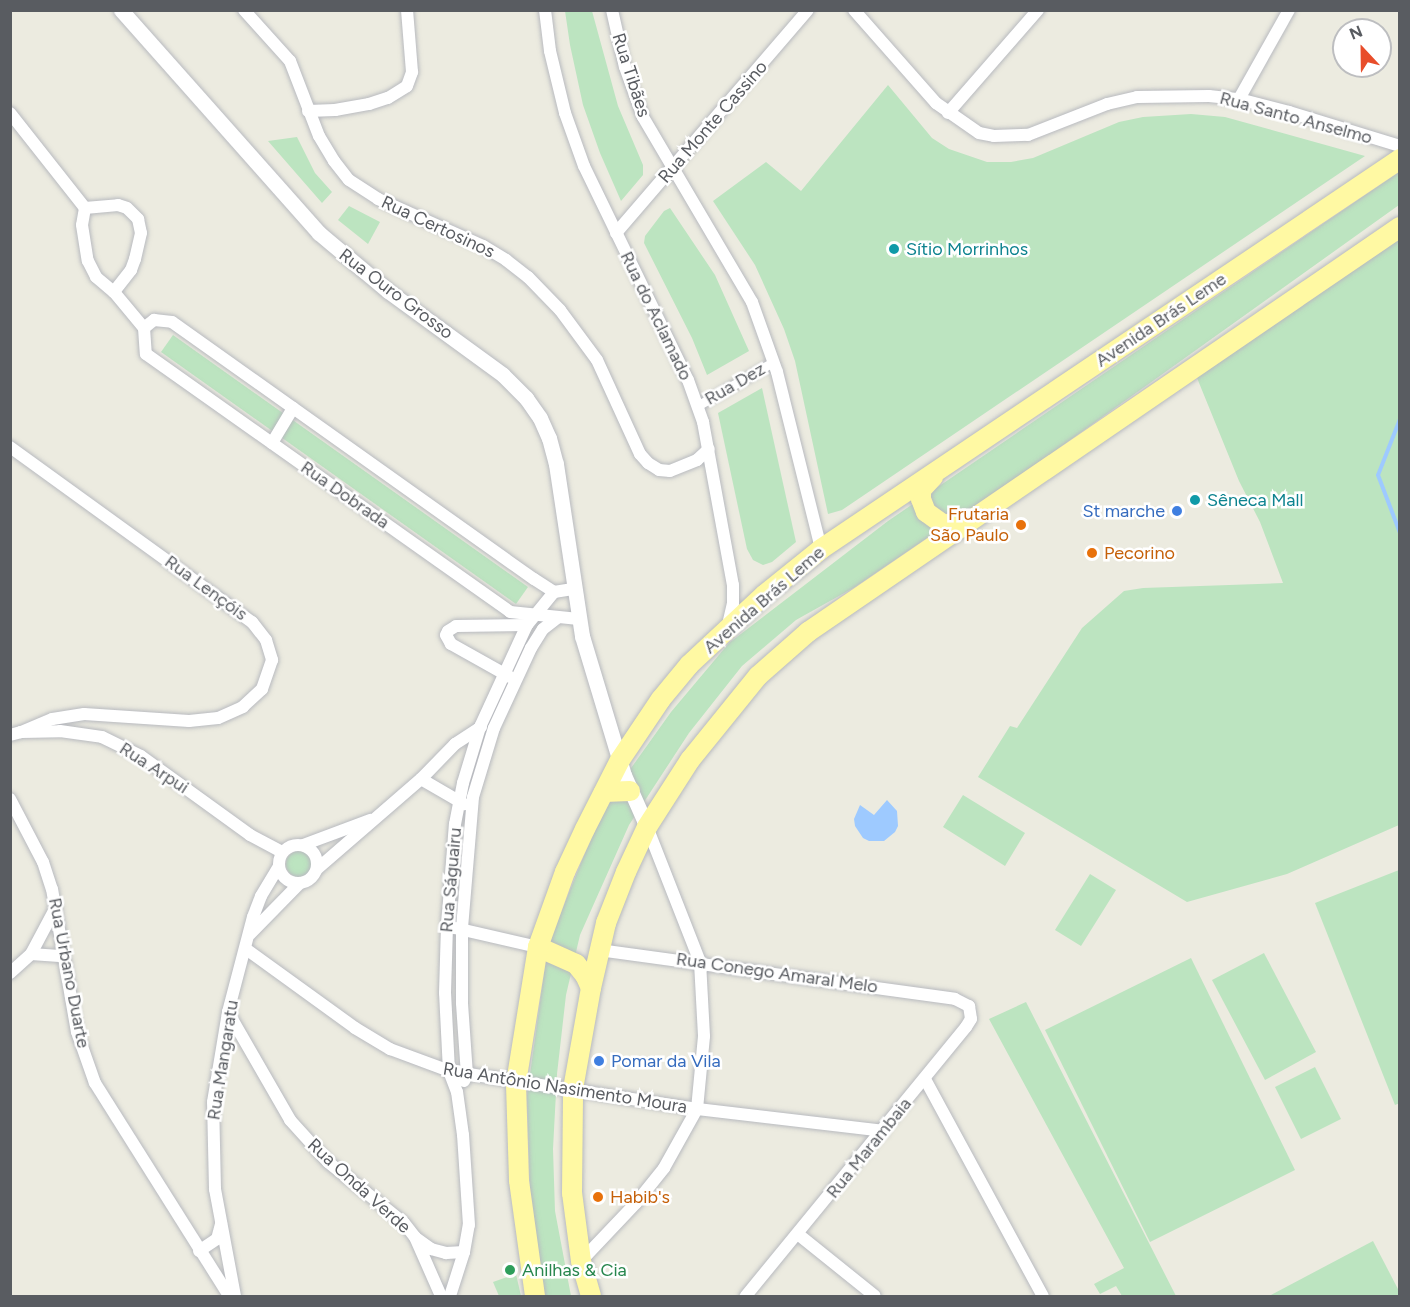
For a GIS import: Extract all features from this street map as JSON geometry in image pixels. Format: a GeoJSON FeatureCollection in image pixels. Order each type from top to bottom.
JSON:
{"type":"FeatureCollection","features":[{"type":"Feature","properties":{"kind":"main road","name":"Avenida Brás Leme"},"geometry":{"type":"LineString","coordinates":[[535,1296],[519,1180],[516,1083],[538,947],[565,872],[604,792],[620,760],[661,699],[689,665],[764,595],[821,549],[1400,159]]}},
{"type":"Feature","properties":{"kind":"main road"},"geometry":{"type":"LineString","coordinates":[[591,1296],[581,1261],[572,1192],[573,1089],[591,988],[599,950],[626,873],[647,827],[690,760],[732,706],[779,655],[840,608],[1400,227]]}},
{"type":"Feature","properties":{"kind":"main road"},"geometry":{"type":"LineString","coordinates":[[935,472],[930,482],[921,490],[921,499],[926,512],[944,525],[969,519]]}},
{"type":"Feature","properties":{"kind":"main road"},"geometry":{"type":"LineString","coordinates":[[604,792],[630,791]]}},
{"type":"Feature","properties":{"kind":"main road"},"geometry":{"type":"LineString","coordinates":[[538,947],[576,964],[585,975],[591,988]]}},
{"type":"Feature","properties":{"kind":"street","name":"Rua Ouro Grosso"},"geometry":{"type":"LineString","coordinates":[[121,10],[319,233],[388,291],[503,375],[526,398],[549,438],[556,464],[579,619],[630,791],[647,827]]}},
{"type":"Feature","properties":{"kind":"street","name":"Rua Certosinos"},"geometry":{"type":"LineString","coordinates":[[244,10],[290,61],[308,111],[333,161],[349,180],[378,199],[483,246],[506,260],[528,277],[560,309],[597,360],[640,454],[648,463],[659,470],[670,471],[697,460],[709,449]]}},
{"type":"Feature","properties":{"kind":"street"},"geometry":{"type":"LineString","coordinates":[[308,111],[335,110],[369,104],[388,98],[406,87],[412,72],[407,10]]}},
{"type":"Feature","properties":{"kind":"street","name":"Rua do Aclamado"},"geometry":{"type":"LineString","coordinates":[[545,10],[550,51],[565,113],[584,166],[688,380],[697,406],[709,449],[732,585],[733,603],[727,630]]}},
{"type":"Feature","properties":{"kind":"street","name":"Rua Tibães"},"geometry":{"type":"LineString","coordinates":[[612,10],[625,67],[643,117],[752,302],[773,362],[821,549]]}},
{"type":"Feature","properties":{"kind":"street","name":"Rua Monte Cassino"},"geometry":{"type":"LineString","coordinates":[[616,233],[808,10]]}},
{"type":"Feature","properties":{"kind":"street","name":"Rua Santo Anselmo"},"geometry":{"type":"LineString","coordinates":[[854,10],[893,57],[948,113],[979,133],[1011,137],[1028,135],[1107,104],[1159,94],[1239,99],[1400,146]]}},
{"type":"Feature","properties":{"kind":"street"},"geometry":{"type":"LineString","coordinates":[[948,113],[1038,10]]}},
{"type":"Feature","properties":{"kind":"street"},"geometry":{"type":"LineString","coordinates":[[1239,99],[1289,10]]}},
{"type":"Feature","properties":{"kind":"street"},"geometry":{"type":"LineString","coordinates":[[10,113],[85,208],[118,205],[127,208],[138,219],[141,233],[137,252],[130,270],[114,292]]}},
{"type":"Feature","properties":{"kind":"street","name":"Rua Dobrada"},"geometry":{"type":"LineString","coordinates":[[85,208],[82,225],[88,261],[96,277],[114,292],[144,328],[146,354],[510,612],[579,619]]}},
{"type":"Feature","properties":{"kind":"street"},"geometry":{"type":"LineString","coordinates":[[144,328],[154,320],[172,322],[554,592],[573,588]]}},
{"type":"Feature","properties":{"kind":"street","name":"Rua Dez"},"geometry":{"type":"LineString","coordinates":[[697,406],[773,362]]}},
{"type":"Feature","properties":{"kind":"street"},"geometry":{"type":"LineString","coordinates":[[272,443],[293,408]]}},
{"type":"Feature","properties":{"kind":"street","name":"Rua Lençóis"},"geometry":{"type":"LineString","coordinates":[[10,447],[252,622],[266,640],[272,660],[262,688],[243,706],[218,718],[189,721],[84,714],[52,719],[16,734]]}},
{"type":"Feature","properties":{"kind":"street","name":"Rua Ságuairu"},"geometry":{"type":"LineString","coordinates":[[450,1296],[464,1252],[469,1225],[457,1092],[449,1071],[445,993],[447,927],[465,804],[480,727],[527,625],[554,592]]}},
{"type":"Feature","properties":{"kind":"street","name":"Rua Ságuairu"},"geometry":{"type":"LineString","coordinates":[[467,1075],[462,1003],[465,804],[494,728],[539,634],[557,618]]}},
{"type":"Feature","properties":{"kind":"street"},"geometry":{"type":"LineString","coordinates":[[516,681],[450,644],[446,635],[456,626],[527,625]]}},
{"type":"Feature","properties":{"kind":"street"},"geometry":{"type":"LineString","coordinates":[[376,817],[303,845],[288,847],[282,852],[279,866],[286,879],[300,883],[314,875],[317,869],[421,779],[455,744],[480,727],[494,728]]}},
{"type":"Feature","properties":{"kind":"street","name":"Rua Arpui"},"geometry":{"type":"LineString","coordinates":[[16,734],[82,733],[120,745],[158,767],[249,835],[282,852]]}},
{"type":"Feature","properties":{"kind":"street"},"geometry":{"type":"LineString","coordinates":[[421,779],[465,804]]}},
{"type":"Feature","properties":{"kind":"street","name":"Rua Urbano Duarte"},"geometry":{"type":"LineString","coordinates":[[10,800],[43,862],[56,907],[77,1032],[95,1083],[229,1296]]}},
{"type":"Feature","properties":{"kind":"street"},"geometry":{"type":"LineString","coordinates":[[581,1261],[630,1210],[664,1168],[697,1109],[704,1036],[700,962],[647,827]]}},
{"type":"Feature","properties":{"kind":"street"},"geometry":{"type":"LineString","coordinates":[[303,845],[315,854],[317,869]]}},
{"type":"Feature","properties":{"kind":"street","name":"Rua Mangaratu"},"geometry":{"type":"LineString","coordinates":[[235,1296],[215,1189],[213,1102],[228,1012],[261,896],[279,866]]}},
{"type":"Feature","properties":{"kind":"street","name":"Rua Mangaratu"},"geometry":{"type":"LineString","coordinates":[[250,934],[300,883]]}},
{"type":"Feature","properties":{"kind":"street"},"geometry":{"type":"LineString","coordinates":[[10,973],[31,954],[56,907]]}},
{"type":"Feature","properties":{"kind":"street"},"geometry":{"type":"LineString","coordinates":[[447,927],[462,928],[538,947]]}},
{"type":"Feature","properties":{"kind":"street","name":"Rua Antônio Nasimento Moura"},"geometry":{"type":"LineString","coordinates":[[246,949],[355,1028],[399,1053],[449,1071],[697,1109],[883,1131]]}},
{"type":"Feature","properties":{"kind":"street","name":"Rua Conego Amaral Melo"},"geometry":{"type":"LineString","coordinates":[[599,950],[700,962],[955,999]]}},
{"type":"Feature","properties":{"kind":"street"},"geometry":{"type":"LineString","coordinates":[[31,954],[63,956]]}},
{"type":"Feature","properties":{"kind":"street","name":"Rua Marambaia"},"geometry":{"type":"LineString","coordinates":[[746,1296],[799,1235],[971,1019],[969,1006],[955,999]]}},
{"type":"Feature","properties":{"kind":"street","name":"Rua Onda Verde"},"geometry":{"type":"LineString","coordinates":[[228,1012],[290,1120],[328,1162],[404,1222],[415,1238],[441,1296]]}},
{"type":"Feature","properties":{"kind":"street"},"geometry":{"type":"LineString","coordinates":[[457,1092],[467,1075]]}},
{"type":"Feature","properties":{"kind":"street"},"geometry":{"type":"LineString","coordinates":[[925,1079],[1043,1296]]}},
{"type":"Feature","properties":{"kind":"street"},"geometry":{"type":"LineString","coordinates":[[199,1251],[217,1239],[221,1223]]}},
{"type":"Feature","properties":{"kind":"street"},"geometry":{"type":"LineString","coordinates":[[799,1235],[875,1296]]}},
{"type":"Feature","properties":{"kind":"street","name":"Rua Onda Verde"},"geometry":{"type":"LineString","coordinates":[[415,1238],[439,1251],[464,1252]]}},
{"type":"Feature","properties":{"kind":"green space"},"geometry":{"type":"Polygon","coordinates":[[[565,11],[592,11],[618,106],[643,165],[643,175],[621,201],[600,153],[583,105],[565,11]]]}},
{"type":"Feature","properties":{"kind":"green space"},"geometry":{"type":"Polygon","coordinates":[[[888,85],[932,138],[949,149],[987,162],[1011,162],[1033,158],[1119,122],[1143,117],[1191,114],[1225,117],[1365,156],[842,510],[828,514],[795,361],[784,329],[755,265],[713,201],[766,162],[801,191],[888,85]]]}},
{"type":"Feature","properties":{"kind":"green space"},"geometry":{"type":"Polygon","coordinates":[[[297,137],[315,173],[332,192],[322,203],[268,141],[297,137]]]}},
{"type":"Feature","properties":{"kind":"green space"},"geometry":{"type":"Polygon","coordinates":[[[1399,172],[1399,205],[1052,453],[855,587],[796,620],[742,666],[689,733],[629,825],[580,935],[566,995],[557,1074],[553,1149],[555,1211],[571,1296],[545,1296],[531,1222],[527,1096],[548,945],[604,806],[671,712],[729,643],[888,521],[1399,172]]]}},
{"type":"Feature","properties":{"kind":"green space"},"geometry":{"type":"Polygon","coordinates":[[[349,206],[380,222],[368,244],[338,220],[349,206]]]}},
{"type":"Feature","properties":{"kind":"green space"},"geometry":{"type":"Polygon","coordinates":[[[670,208],[715,275],[749,351],[707,375],[692,338],[644,243],[645,236],[664,211],[670,208]]]}},
{"type":"Feature","properties":{"kind":"green space"},"geometry":{"type":"Polygon","coordinates":[[[1399,232],[1399,825],[1287,874],[1187,902],[978,777],[1010,726],[1017,728],[1082,628],[1124,591],[1143,588],[1283,583],[1260,522],[1239,481],[1195,373],[1399,232]]]}},
{"type":"Feature","properties":{"kind":"green space"},"geometry":{"type":"Polygon","coordinates":[[[173,335],[528,587],[516,604],[161,352],[173,335]]]}},
{"type":"Feature","properties":{"kind":"green space"},"geometry":{"type":"Polygon","coordinates":[[[762,388],[796,542],[772,562],[763,565],[753,560],[747,549],[718,413],[762,388]]]}},
{"type":"Feature","properties":{"kind":"green space"},"geometry":{"type":"Polygon","coordinates":[[[963,795],[1025,833],[1005,866],[943,827],[963,795]]]}},
{"type":"Feature","properties":{"kind":"green space"},"geometry":{"type":"Polygon","coordinates":[[[299,851],[308,855],[312,864],[308,873],[299,877],[290,873],[286,864],[290,855],[299,851]]]}},
{"type":"Feature","properties":{"kind":"green space"},"geometry":{"type":"Polygon","coordinates":[[[1399,870],[1400,1103],[1395,1105],[1315,903],[1399,870]]]}},
{"type":"Feature","properties":{"kind":"green space"},"geometry":{"type":"Polygon","coordinates":[[[1090,874],[1116,890],[1081,946],[1055,930],[1090,874]]]}},
{"type":"Feature","properties":{"kind":"green space"},"geometry":{"type":"Polygon","coordinates":[[[1264,953],[1316,1052],[1265,1080],[1212,980],[1264,953]]]}},
{"type":"Feature","properties":{"kind":"green space"},"geometry":{"type":"Polygon","coordinates":[[[1191,958],[1295,1170],[1150,1242],[1045,1030],[1191,958]]]}},
{"type":"Feature","properties":{"kind":"green space"},"geometry":{"type":"Polygon","coordinates":[[[1026,1002],[1176,1296],[1122,1296],[1116,1286],[1100,1294],[1094,1284],[1124,1268],[989,1019],[1026,1002]]]}},
{"type":"Feature","properties":{"kind":"green space"},"geometry":{"type":"Polygon","coordinates":[[[1315,1067],[1341,1119],[1301,1139],[1275,1087],[1315,1067]]]}},
{"type":"Feature","properties":{"kind":"green space"},"geometry":{"type":"Polygon","coordinates":[[[1373,1241],[1399,1291],[1399,1296],[1269,1296],[1373,1241]]]}},
{"type":"Feature","properties":{"kind":"green space"},"geometry":{"type":"Polygon","coordinates":[[[516,1274],[521,1296],[499,1296],[493,1282],[516,1274]]]}},
{"type":"Feature","properties":{"kind":"water"},"geometry":{"type":"Polygon","coordinates":[[[887,800],[897,811],[898,826],[895,832],[884,841],[869,841],[863,838],[855,826],[854,819],[860,805],[874,815],[887,800]]]}},
{"type":"Feature","properties":{"kind":"waterway"},"geometry":{"type":"LineString","coordinates":[[1400,419],[1378,475],[1400,533]]}},
{"type":"Feature","properties":{"kind":"place","name":"Sítio Morrinhos"},"geometry":{"type":"Point","coordinates":[894,249]}},
{"type":"Feature","properties":{"kind":"place","name":"Sêneca Mall"},"geometry":{"type":"Point","coordinates":[1195,500]}},
{"type":"Feature","properties":{"kind":"place","name":"St marche"},"geometry":{"type":"Point","coordinates":[1177,511]}},
{"type":"Feature","properties":{"kind":"place","name":"Frutaria São Paulo"},"geometry":{"type":"Point","coordinates":[1021,525]}},
{"type":"Feature","properties":{"kind":"place","name":"Pecorino"},"geometry":{"type":"Point","coordinates":[1092,553]}},
{"type":"Feature","properties":{"kind":"place","name":"Pomar da Vila"},"geometry":{"type":"Point","coordinates":[599,1061]}},
{"type":"Feature","properties":{"kind":"place","name":"Habib's"},"geometry":{"type":"Point","coordinates":[598,1197]}},
{"type":"Feature","properties":{"kind":"place","name":"Anilhas & Cia"},"geometry":{"type":"Point","coordinates":[510,1270]}}]}
